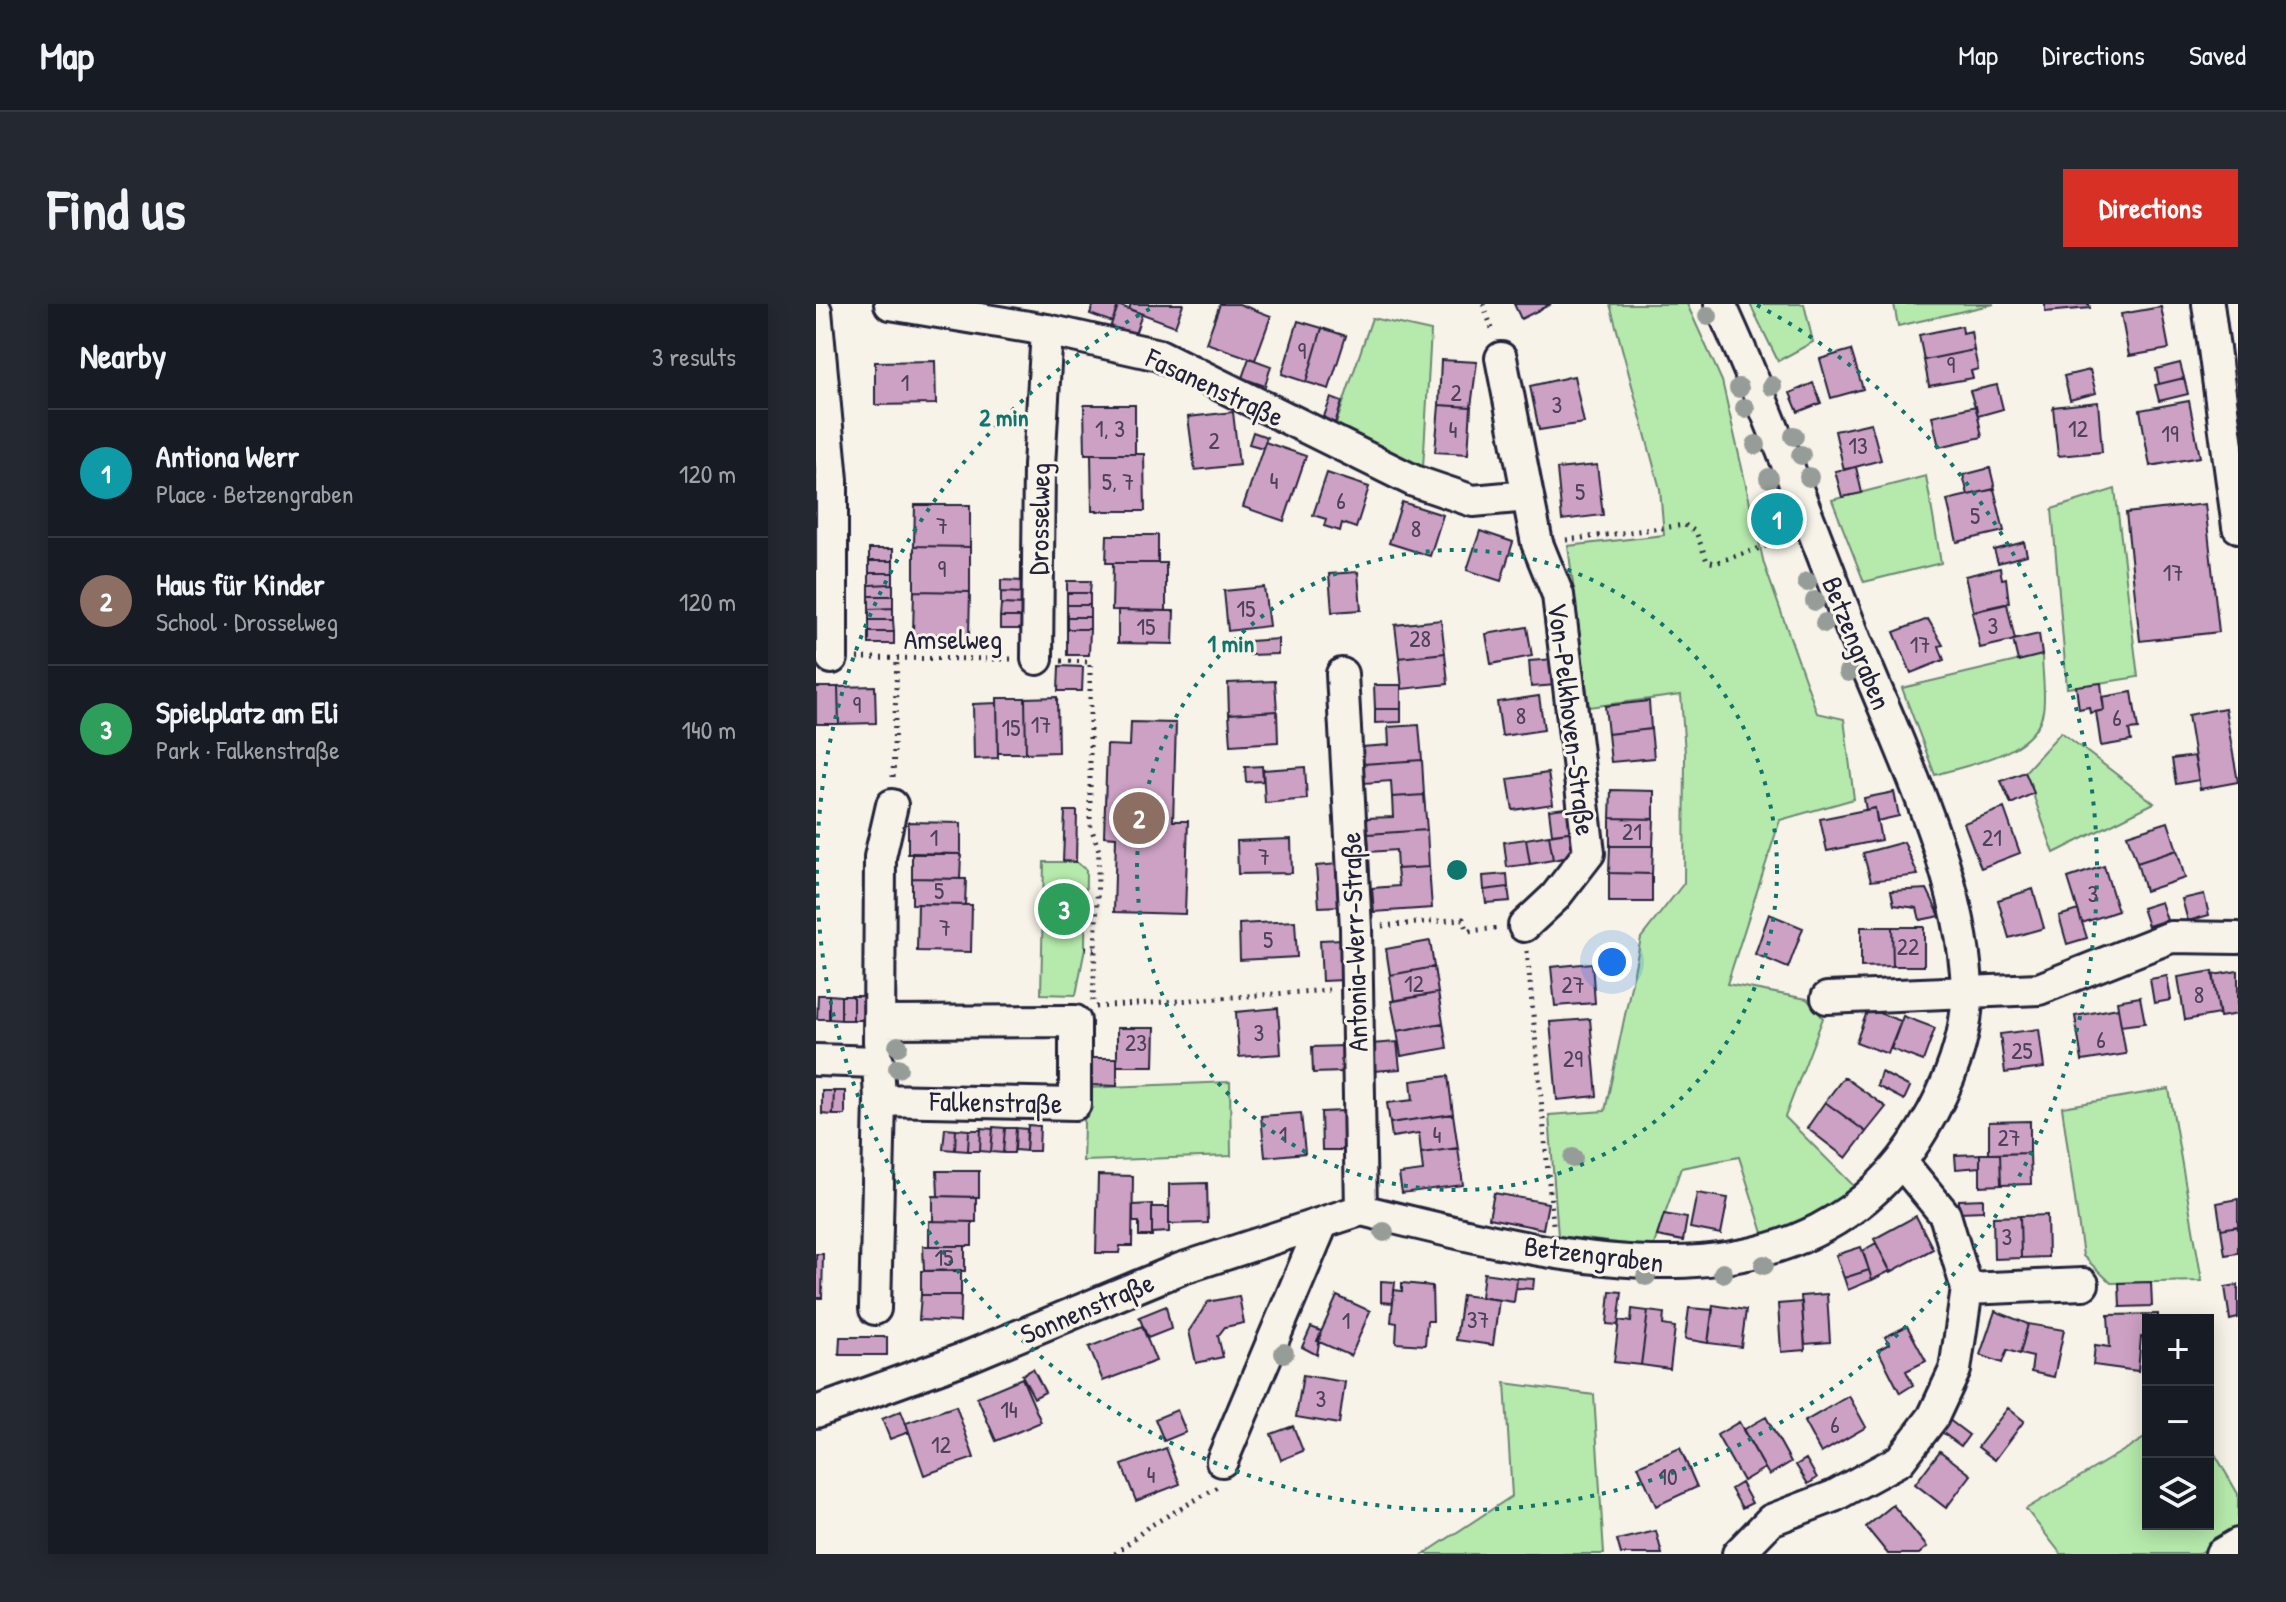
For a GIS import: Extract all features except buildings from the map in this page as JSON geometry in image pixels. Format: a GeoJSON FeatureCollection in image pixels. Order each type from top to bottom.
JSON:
{"type":"FeatureCollection","features":[{"type":"Feature","properties":{"kind":"street","name":"Fasanenstraße"},"geometry":{"type":"LineString","coordinates":[[890,304],[1047,330],[1159,355],[1414,481],[1473,501],[1528,496]]}},
{"type":"Feature","properties":{"kind":"street","name":"Betzengraben"},"geometry":{"type":"LineString","coordinates":[[1361,1210],[1556,1253],[1606,1260],[1675,1264],[1745,1258],[1792,1240],[1843,1215],[1903,1164],[1939,1102],[1957,1054],[1967,990],[1957,906],[1917,793],[1720,304]]}},
{"type":"Feature","properties":{"kind":"street"},"geometry":{"type":"LineString","coordinates":[[816,311],[832,480],[832,658]]}},
{"type":"Feature","properties":{"kind":"street"},"geometry":{"type":"LineString","coordinates":[[2219,314],[2238,527]]}},
{"type":"Feature","properties":{"kind":"street","name":"Drosselweg"},"geometry":{"type":"LineString","coordinates":[[1037,659],[1039,466],[1047,330]]}},
{"type":"Feature","properties":{"kind":"street","name":"Von-Pelkhoven-Straße"},"geometry":{"type":"LineString","coordinates":[[1501,358],[1537,543],[1558,595],[1589,853],[1555,897],[1524,926]]}},
{"type":"Feature","properties":{"kind":"street","name":"Antonia-Werr-Straße"},"geometry":{"type":"LineString","coordinates":[[1342,674],[1356,928],[1361,1210]]}},
{"type":"Feature","properties":{"kind":"street"},"geometry":{"type":"LineString","coordinates":[[875,1309],[881,1022],[880,857],[892,805]]}},
{"type":"Feature","properties":{"kind":"street"},"geometry":{"type":"LineString","coordinates":[[1827,998],[2039,989],[2171,937],[2238,938]]}},
{"type":"Feature","properties":{"kind":"street","name":"Falkenstraße"},"geometry":{"type":"LineString","coordinates":[[880,1100],[1075,1104],[1075,1021],[881,1022]]}},
{"type":"Feature","properties":{"kind":"street"},"geometry":{"type":"LineString","coordinates":[[816,1060],[878,1062]]}},
{"type":"Feature","properties":{"kind":"street"},"geometry":{"type":"LineString","coordinates":[[1738,1554],[1771,1520],[1834,1496],[1900,1460],[1933,1417],[1955,1370],[1967,1289],[1945,1215],[1903,1164]]}},
{"type":"Feature","properties":{"kind":"street","name":"Sonnenstraße"},"geometry":{"type":"LineString","coordinates":[[816,1412],[965,1358],[1180,1269],[1361,1210]]}},
{"type":"Feature","properties":{"kind":"street"},"geometry":{"type":"LineString","coordinates":[[1221,1473],[1322,1224]]}},
{"type":"Feature","properties":{"kind":"street"},"geometry":{"type":"LineString","coordinates":[[1967,1289],[2083,1284]]}},
{"type":"Feature","properties":{"kind":"street"},"geometry":{"type":"LineString","coordinates":[[2221,1554],[2238,1544]]}},
{"type":"Feature","properties":{"kind":"path"},"geometry":{"type":"LineString","coordinates":[[1537,543],[1685,525],[1696,532],[1702,555],[1707,561],[1715,563],[1811,529]]}},
{"type":"Feature","properties":{"kind":"path","name":"Amselweg"},"geometry":{"type":"LineString","coordinates":[[832,658],[1090,662],[1090,824],[1099,851],[1096,949]]}},
{"type":"Feature","properties":{"kind":"path"},"geometry":{"type":"LineString","coordinates":[[892,805],[897,659]]}},
{"type":"Feature","properties":{"kind":"path"},"geometry":{"type":"LineString","coordinates":[[1356,928],[1463,919],[1468,931],[1524,926],[1556,1253]]}},
{"type":"Feature","properties":{"kind":"path"},"geometry":{"type":"LineString","coordinates":[[1085,948],[1096,949],[1091,1009],[1356,988]]}},
{"type":"Feature","properties":{"kind":"path"},"geometry":{"type":"LineString","coordinates":[[1115,1554],[1221,1473]]}},
{"type":"Feature","properties":{"kind":"green space"},"geometry":{"type":"Polygon","coordinates":[[[1610,304],[1687,304],[1722,381],[1764,564],[1817,713],[1844,719],[1854,799],[1780,820],[1727,984],[1807,999],[1823,1018],[1785,1117],[1855,1187],[1812,1217],[1764,1236],[1739,1157],[1681,1168],[1653,1247],[1558,1236],[1549,1115],[1605,1111],[1641,938],[1684,883],[1685,754],[1681,695],[1589,707],[1568,546],[1664,535],[1660,489],[1610,304]]]}},
{"type":"Feature","properties":{"kind":"green space"},"geometry":{"type":"Polygon","coordinates":[[[1750,304],[1804,304],[1813,342],[1778,361],[1750,304]]]}},
{"type":"Feature","properties":{"kind":"green space"},"geometry":{"type":"Polygon","coordinates":[[[1894,304],[1994,304],[1898,326],[1894,304]]]}},
{"type":"Feature","properties":{"kind":"green space"},"geometry":{"type":"Polygon","coordinates":[[[1372,318],[1431,331],[1423,468],[1334,430],[1372,318]]]}},
{"type":"Feature","properties":{"kind":"green space"},"geometry":{"type":"Polygon","coordinates":[[[1926,476],[1941,563],[1864,582],[1832,500],[1926,476]]]}},
{"type":"Feature","properties":{"kind":"green space"},"geometry":{"type":"Polygon","coordinates":[[[2115,489],[2138,677],[2067,688],[2052,509],[2115,489]]]}},
{"type":"Feature","properties":{"kind":"green space"},"geometry":{"type":"Polygon","coordinates":[[[2042,655],[2043,711],[2028,738],[1982,762],[1935,775],[1902,688],[2042,655]]]}},
{"type":"Feature","properties":{"kind":"green space"},"geometry":{"type":"Polygon","coordinates":[[[2061,732],[2154,803],[2054,853],[2025,772],[2061,732]]]}},
{"type":"Feature","properties":{"kind":"green space"},"geometry":{"type":"Polygon","coordinates":[[[1044,862],[1076,862],[1086,870],[1085,948],[1076,995],[1041,994],[1044,862]]]}},
{"type":"Feature","properties":{"kind":"green space"},"geometry":{"type":"Polygon","coordinates":[[[1230,1082],[1231,1156],[1083,1161],[1085,1088],[1230,1082]]]}},
{"type":"Feature","properties":{"kind":"green space"},"geometry":{"type":"Polygon","coordinates":[[[2169,1089],[2202,1281],[2111,1283],[2083,1256],[2062,1107],[2169,1089]]]}},
{"type":"Feature","properties":{"kind":"green space"},"geometry":{"type":"Polygon","coordinates":[[[1505,1383],[1594,1395],[1604,1554],[1424,1554],[1512,1496],[1505,1383]]]}},
{"type":"Feature","properties":{"kind":"green space"},"geometry":{"type":"Polygon","coordinates":[[[2142,1440],[2142,1530],[2214,1530],[2214,1452],[2238,1494],[2238,1531],[2198,1554],[2061,1554],[2026,1509],[2142,1440]]]}},
{"type":"Feature","properties":{"kind":"place","name":"Antiona Werr"},"geometry":{"type":"Point","coordinates":[1777,519]}},
{"type":"Feature","properties":{"kind":"place","name":"Haus für Kinder"},"geometry":{"type":"Point","coordinates":[1139,818]}},
{"type":"Feature","properties":{"kind":"place","name":"Spielplatz am Eli"},"geometry":{"type":"Point","coordinates":[1064,909]}}]}
